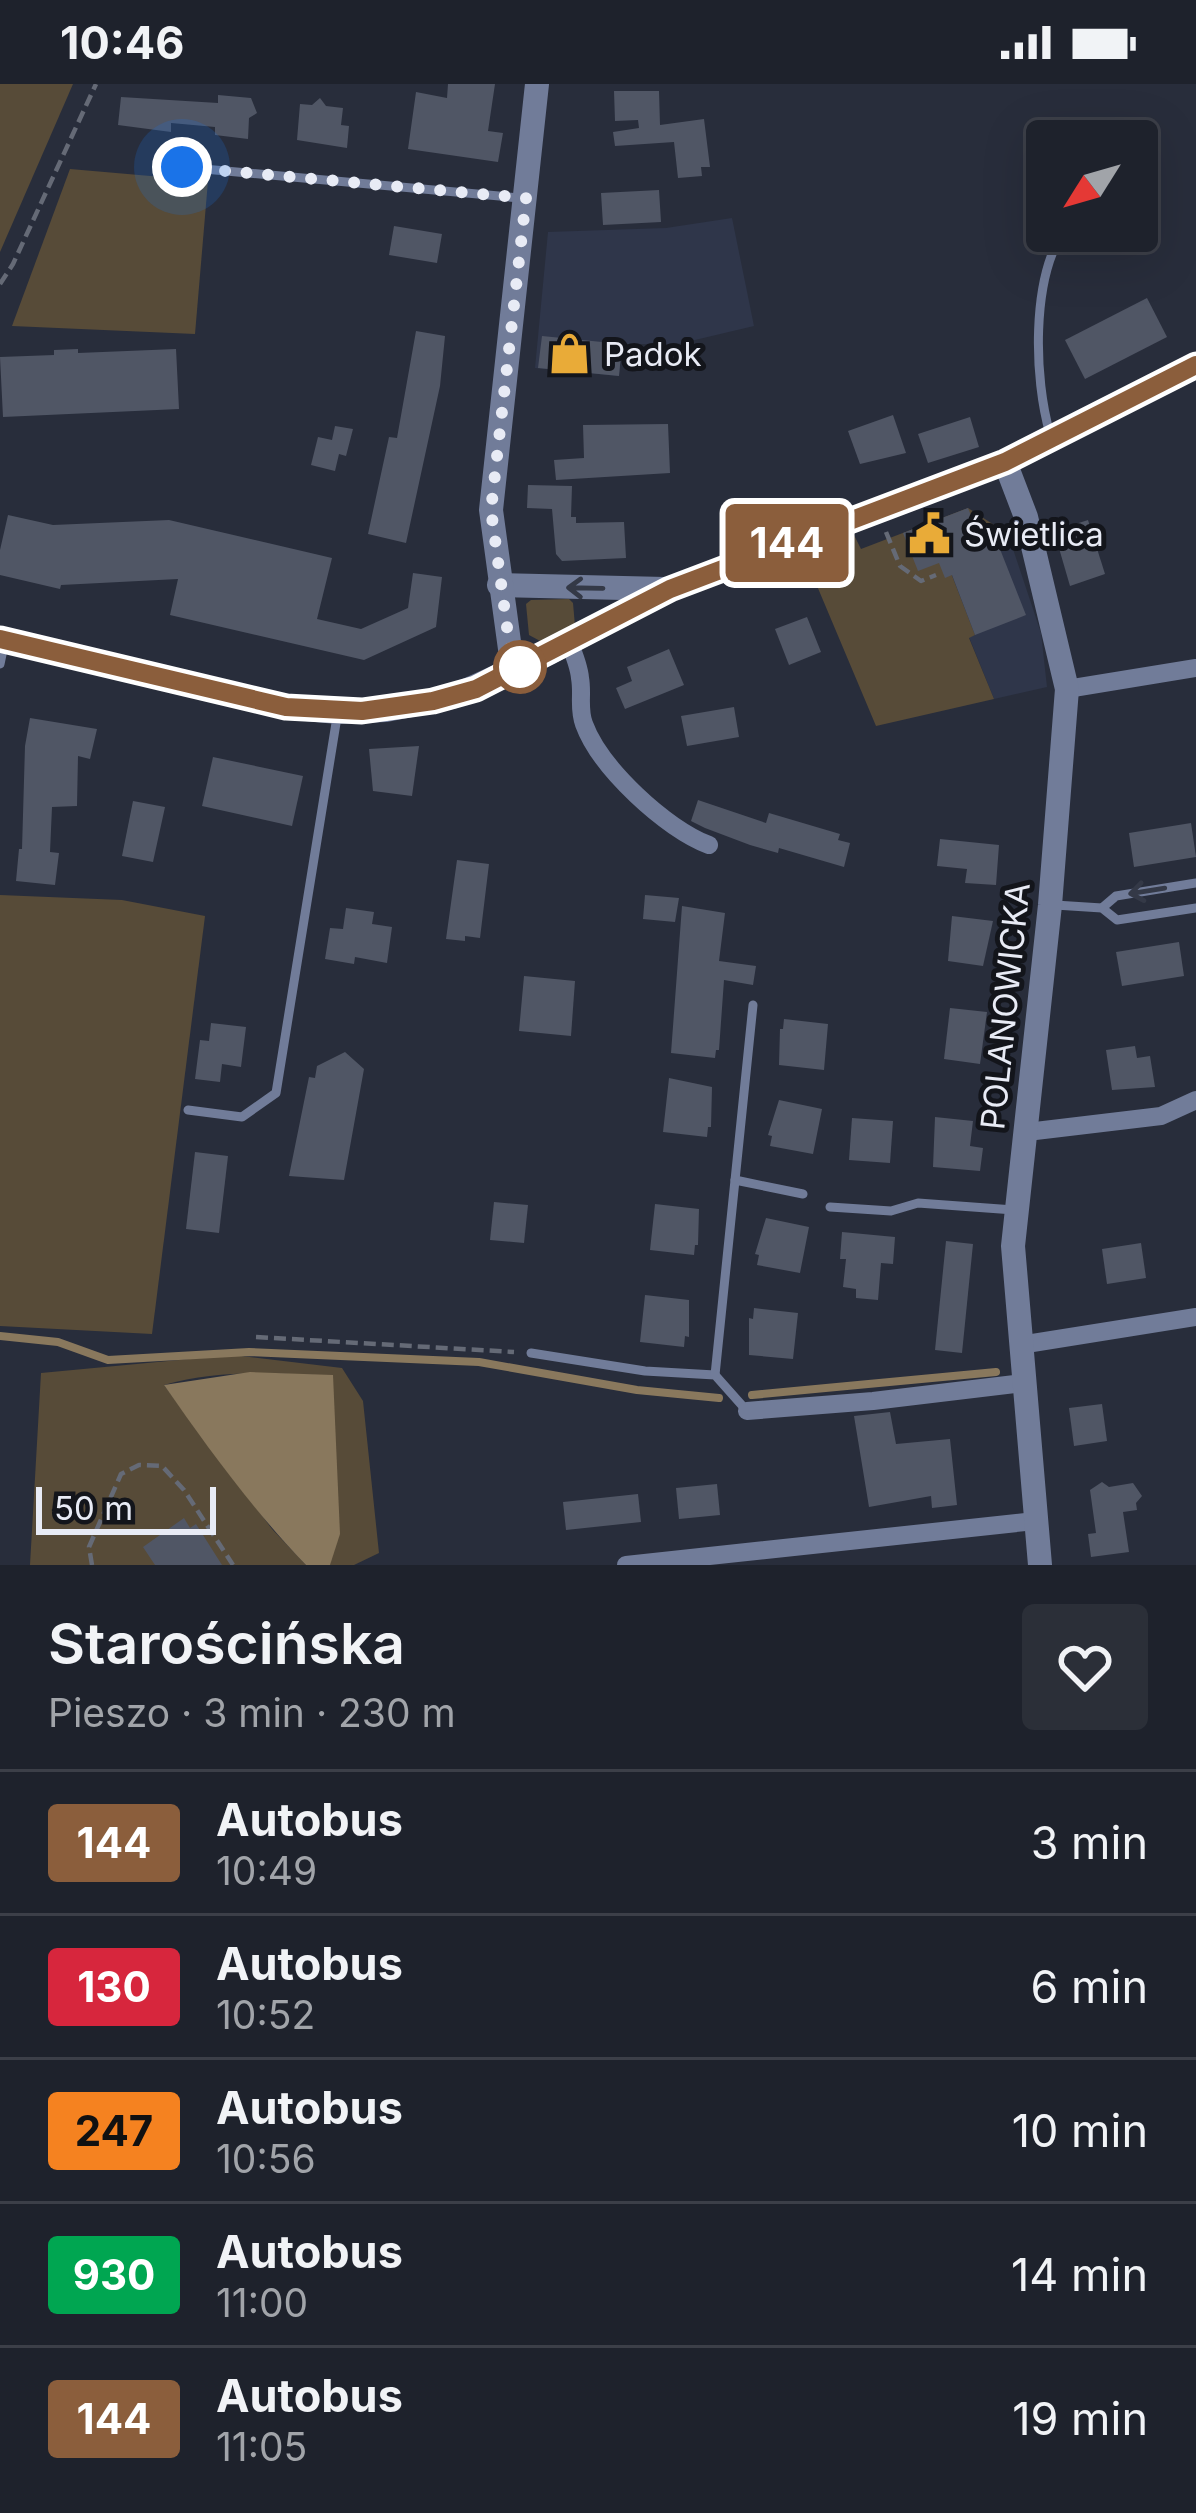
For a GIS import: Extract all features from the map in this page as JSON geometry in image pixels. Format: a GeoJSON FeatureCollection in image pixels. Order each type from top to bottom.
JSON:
{"type":"FeatureCollection","features":[{"type":"Feature","properties":{"kind":"street"},"geometry":{"type":"LineString","coordinates":[[513,671],[491,510],[537,84]]}},
{"type":"Feature","properties":{"kind":"street"},"geometry":{"type":"LineString","coordinates":[[2,648],[286,707],[386,710],[452,697],[513,671],[670,589],[1005,462],[1196,365]]}},
{"type":"Feature","properties":{"kind":"street","name":"POLANOWICKA"},"geometry":{"type":"LineString","coordinates":[[1005,462],[1026,518],[1067,689],[1050,905],[1012,1246],[1040,1565]]}},
{"type":"Feature","properties":{"kind":"street"},"geometry":{"type":"LineString","coordinates":[[500,585],[670,589]]}},
{"type":"Feature","properties":{"kind":"street"},"geometry":{"type":"LineString","coordinates":[[569,642],[581,684],[580,706],[598,750],[660,816],[685,836],[709,845]]}},
{"type":"Feature","properties":{"kind":"street"},"geometry":{"type":"LineString","coordinates":[[1067,689],[1196,668]]}},
{"type":"Feature","properties":{"kind":"street"},"geometry":{"type":"LineString","coordinates":[[1027,1132],[1161,1116],[1196,1100]]}},
{"type":"Feature","properties":{"kind":"street"},"geometry":{"type":"LineString","coordinates":[[1020,1345],[1196,1317]]}},
{"type":"Feature","properties":{"kind":"street"},"geometry":{"type":"LineString","coordinates":[[748,1411],[873,1402],[1024,1383]]}},
{"type":"Feature","properties":{"kind":"street"},"geometry":{"type":"LineString","coordinates":[[626,1565],[1035,1520]]}},
{"type":"Feature","properties":{"kind":"lane"},"geometry":{"type":"LineString","coordinates":[[182,167],[526,198]]}},
{"type":"Feature","properties":{"kind":"lane"},"geometry":{"type":"LineString","coordinates":[[1049,252],[1043,277],[1040,358],[1052,440]]}},
{"type":"Feature","properties":{"kind":"lane"},"geometry":{"type":"LineString","coordinates":[[188,1110],[242,1117],[276,1093],[338,712]]}},
{"type":"Feature","properties":{"kind":"lane"},"geometry":{"type":"LineString","coordinates":[[1102,908],[1116,896],[1196,883]]}},
{"type":"Feature","properties":{"kind":"lane"},"geometry":{"type":"LineString","coordinates":[[1050,905],[1102,908],[1117,920],[1196,908]]}},
{"type":"Feature","properties":{"kind":"lane"},"geometry":{"type":"LineString","coordinates":[[715,1375],[754,1005]]}},
{"type":"Feature","properties":{"kind":"lane"},"geometry":{"type":"LineString","coordinates":[[735,1180],[803,1194]]}},
{"type":"Feature","properties":{"kind":"lane"},"geometry":{"type":"LineString","coordinates":[[830,1207],[891,1211],[918,1203],[1014,1210]]}},
{"type":"Feature","properties":{"kind":"lane"},"geometry":{"type":"LineString","coordinates":[[531,1353],[645,1371],[715,1375],[748,1411]]}},
{"type":"Feature","properties":{"kind":"path"},"geometry":{"type":"LineString","coordinates":[[0,284],[14,264],[96,84]]}},
{"type":"Feature","properties":{"kind":"path"},"geometry":{"type":"LineString","coordinates":[[883,525],[900,566],[921,581],[936,575]]}},
{"type":"Feature","properties":{"kind":"path"},"geometry":{"type":"LineString","coordinates":[[256,1337],[531,1353]]}},
{"type":"Feature","properties":{"kind":"path"},"geometry":{"type":"LineString","coordinates":[[92,1565],[88,1547],[121,1474],[139,1466],[162,1466],[184,1490],[233,1565]]}},
{"type":"Feature","properties":{"kind":"path"},"geometry":{"type":"LineString","coordinates":[[214,1552],[221,1547]]}},
{"type":"Feature","properties":{"kind":"shaded area"},"geometry":{"type":"Polygon","coordinates":[[[0,84],[73,84],[0,252],[0,84]]]}},
{"type":"Feature","properties":{"kind":"shaded area"},"geometry":{"type":"Polygon","coordinates":[[[70,169],[208,181],[195,334],[12,326],[70,169]]]}},
{"type":"Feature","properties":{"kind":"shaded area"},"geometry":{"type":"Polygon","coordinates":[[[732,218],[754,326],[678,344],[622,344],[619,376],[535,368],[548,232],[666,228],[732,218]]]}},
{"type":"Feature","properties":{"kind":"shaded area"},"geometry":{"type":"Polygon","coordinates":[[[968,508],[1008,534],[946,560],[975,635],[969,638],[994,699],[876,726],[804,555],[854,535],[861,549],[968,508]]]}},
{"type":"Feature","properties":{"kind":"shaded area"},"geometry":{"type":"Polygon","coordinates":[[[1008,534],[1041,633],[1047,687],[994,699],[946,560],[1008,534]]]}},
{"type":"Feature","properties":{"kind":"shaded area"},"geometry":{"type":"Polygon","coordinates":[[[569,599],[575,626],[542,642],[529,635],[526,604],[569,599]]]}},
{"type":"Feature","properties":{"kind":"shaded area"},"geometry":{"type":"Polygon","coordinates":[[[0,895],[122,900],[205,916],[152,1334],[0,1326],[0,895]]]}},
{"type":"Feature","properties":{"kind":"shaded area"},"geometry":{"type":"Polygon","coordinates":[[[232,1355],[342,1368],[363,1401],[379,1553],[354,1565],[330,1565],[333,1376],[248,1373],[164,1385],[272,1529],[306,1565],[30,1565],[41,1373],[232,1355]]]}},
{"type":"Feature","properties":{"kind":"shaded area"},"geometry":{"type":"Polygon","coordinates":[[[250,1372],[333,1375],[340,1534],[330,1565],[306,1565],[286,1544],[164,1385],[250,1372]]]}},
{"type":"Feature","properties":{"kind":"building"},"geometry":{"type":"Polygon","coordinates":[[[448,84],[495,84],[488,131],[503,133],[498,162],[408,149],[416,92],[447,98],[448,84]]]}},
{"type":"Feature","properties":{"kind":"building"},"geometry":{"type":"Polygon","coordinates":[[[614,91],[659,91],[660,125],[704,119],[710,167],[701,167],[702,176],[678,178],[674,142],[615,146],[613,132],[639,128],[638,120],[615,121],[614,91]]]}},
{"type":"Feature","properties":{"kind":"building"},"geometry":{"type":"Polygon","coordinates":[[[218,95],[251,98],[257,113],[249,118],[248,139],[215,135],[215,127],[171,123],[171,132],[118,125],[121,97],[218,103],[218,95]]]}},
{"type":"Feature","properties":{"kind":"building"},"geometry":{"type":"Polygon","coordinates":[[[320,98],[326,106],[343,108],[341,125],[349,126],[347,148],[297,140],[300,104],[312,105],[320,98]]]}},
{"type":"Feature","properties":{"kind":"building"},"geometry":{"type":"Polygon","coordinates":[[[659,190],[661,222],[603,225],[601,193],[659,190]]]}},
{"type":"Feature","properties":{"kind":"building"},"geometry":{"type":"Polygon","coordinates":[[[394,226],[442,234],[437,263],[389,255],[394,226]]]}},
{"type":"Feature","properties":{"kind":"building"},"geometry":{"type":"Polygon","coordinates":[[[1147,298],[1167,337],[1085,379],[1065,340],[1147,298]]]}},
{"type":"Feature","properties":{"kind":"building"},"geometry":{"type":"Polygon","coordinates":[[[416,331],[445,336],[440,386],[406,543],[368,534],[389,437],[397,438],[416,331]]]}},
{"type":"Feature","properties":{"kind":"building"},"geometry":{"type":"Polygon","coordinates":[[[542,336],[622,344],[619,376],[538,368],[542,336]]]}},
{"type":"Feature","properties":{"kind":"building"},"geometry":{"type":"Polygon","coordinates":[[[78,349],[78,353],[176,349],[179,409],[3,417],[0,357],[78,349]]]}},
{"type":"Feature","properties":{"kind":"building"},"geometry":{"type":"Polygon","coordinates":[[[893,415],[906,453],[860,464],[848,431],[893,415]]]}},
{"type":"Feature","properties":{"kind":"building"},"geometry":{"type":"Polygon","coordinates":[[[970,417],[979,447],[928,463],[918,434],[970,417]]]}},
{"type":"Feature","properties":{"kind":"building"},"geometry":{"type":"Polygon","coordinates":[[[668,424],[670,473],[556,480],[554,460],[584,458],[583,425],[668,424]]]}},
{"type":"Feature","properties":{"kind":"building"},"geometry":{"type":"Polygon","coordinates":[[[335,426],[353,429],[346,456],[339,454],[335,471],[311,465],[318,437],[332,440],[335,426]]]}},
{"type":"Feature","properties":{"kind":"building"},"geometry":{"type":"Polygon","coordinates":[[[528,485],[572,486],[571,517],[576,517],[576,523],[624,522],[626,558],[562,561],[556,554],[552,509],[527,508],[528,485]]]}},
{"type":"Feature","properties":{"kind":"building"},"geometry":{"type":"Polygon","coordinates":[[[968,508],[982,544],[996,539],[1026,615],[975,635],[952,575],[945,578],[939,563],[918,571],[903,533],[968,508]]]}},
{"type":"Feature","properties":{"kind":"building"},"geometry":{"type":"Polygon","coordinates":[[[8,515],[53,525],[169,520],[332,558],[317,619],[361,629],[408,608],[413,573],[442,577],[436,627],[364,660],[170,615],[178,579],[61,585],[60,589],[0,575],[8,515]]]}},
{"type":"Feature","properties":{"kind":"building"},"geometry":{"type":"Polygon","coordinates":[[[1088,520],[1105,574],[1070,586],[1054,531],[1088,520]]]}},
{"type":"Feature","properties":{"kind":"building"},"geometry":{"type":"Polygon","coordinates":[[[807,617],[821,652],[789,665],[775,629],[807,617]]]}},
{"type":"Feature","properties":{"kind":"building"},"geometry":{"type":"Polygon","coordinates":[[[669,649],[684,685],[625,709],[616,688],[632,681],[627,667],[669,649]]]}},
{"type":"Feature","properties":{"kind":"building"},"geometry":{"type":"Polygon","coordinates":[[[734,707],[739,737],[687,746],[681,716],[734,707]]]}},
{"type":"Feature","properties":{"kind":"building"},"geometry":{"type":"Polygon","coordinates":[[[30,718],[97,729],[90,759],[78,756],[77,806],[52,807],[50,852],[59,853],[55,885],[16,881],[30,718]]]}},
{"type":"Feature","properties":{"kind":"building"},"geometry":{"type":"Polygon","coordinates":[[[419,746],[412,796],[373,791],[369,749],[419,746]]]}},
{"type":"Feature","properties":{"kind":"building"},"geometry":{"type":"Polygon","coordinates":[[[213,757],[303,776],[292,826],[202,806],[213,757]]]}},
{"type":"Feature","properties":{"kind":"building"},"geometry":{"type":"Polygon","coordinates":[[[698,800],[766,823],[769,813],[840,834],[838,840],[850,843],[844,867],[779,848],[778,853],[705,828],[691,821],[698,800]]]}},
{"type":"Feature","properties":{"kind":"building"},"geometry":{"type":"Polygon","coordinates":[[[133,801],[165,807],[153,862],[122,856],[133,801]]]}},
{"type":"Feature","properties":{"kind":"building"},"geometry":{"type":"Polygon","coordinates":[[[1191,823],[1196,857],[1134,867],[1129,833],[1191,823]]]}},
{"type":"Feature","properties":{"kind":"building"},"geometry":{"type":"Polygon","coordinates":[[[940,839],[999,845],[996,885],[965,883],[967,869],[937,866],[940,839]]]}},
{"type":"Feature","properties":{"kind":"building"},"geometry":{"type":"Polygon","coordinates":[[[457,860],[489,864],[480,938],[465,936],[465,941],[446,939],[457,860]]]}},
{"type":"Feature","properties":{"kind":"building"},"geometry":{"type":"Polygon","coordinates":[[[645,895],[679,898],[675,922],[643,919],[645,895]]]}},
{"type":"Feature","properties":{"kind":"building"},"geometry":{"type":"Polygon","coordinates":[[[682,906],[725,913],[719,961],[756,966],[753,985],[724,980],[715,1058],[671,1053],[682,906]]]}},
{"type":"Feature","properties":{"kind":"building"},"geometry":{"type":"Polygon","coordinates":[[[346,908],[374,912],[372,924],[392,927],[387,963],[355,957],[354,964],[325,959],[330,928],[343,929],[346,908]]]}},
{"type":"Feature","properties":{"kind":"building"},"geometry":{"type":"Polygon","coordinates":[[[952,916],[993,921],[983,966],[948,961],[952,916]]]}},
{"type":"Feature","properties":{"kind":"building"},"geometry":{"type":"Polygon","coordinates":[[[1179,942],[1184,976],[1122,986],[1116,952],[1179,942]]]}},
{"type":"Feature","properties":{"kind":"building"},"geometry":{"type":"Polygon","coordinates":[[[524,976],[575,981],[571,1036],[519,1031],[524,976]]]}},
{"type":"Feature","properties":{"kind":"building"},"geometry":{"type":"Polygon","coordinates":[[[950,1008],[987,1012],[980,1064],[944,1059],[950,1008]]]}},
{"type":"Feature","properties":{"kind":"building"},"geometry":{"type":"Polygon","coordinates":[[[784,1019],[828,1024],[824,1070],[779,1065],[784,1019]]]}},
{"type":"Feature","properties":{"kind":"building"},"geometry":{"type":"Polygon","coordinates":[[[211,1023],[246,1027],[241,1067],[222,1064],[220,1082],[195,1079],[200,1040],[209,1041],[211,1023]]]}},
{"type":"Feature","properties":{"kind":"building"},"geometry":{"type":"Polygon","coordinates":[[[1135,1046],[1137,1058],[1150,1056],[1155,1087],[1112,1090],[1106,1050],[1135,1046]]]}},
{"type":"Feature","properties":{"kind":"building"},"geometry":{"type":"Polygon","coordinates":[[[345,1052],[364,1069],[344,1180],[289,1176],[309,1077],[315,1078],[317,1066],[345,1052]]]}},
{"type":"Feature","properties":{"kind":"building"},"geometry":{"type":"Polygon","coordinates":[[[669,1078],[712,1087],[707,1137],[663,1132],[669,1078]]]}},
{"type":"Feature","properties":{"kind":"building"},"geometry":{"type":"Polygon","coordinates":[[[779,1100],[822,1109],[813,1154],[770,1146],[772,1136],[768,1135],[779,1100]]]}},
{"type":"Feature","properties":{"kind":"building"},"geometry":{"type":"Polygon","coordinates":[[[935,1117],[973,1121],[970,1146],[983,1148],[980,1171],[933,1167],[935,1117]]]}},
{"type":"Feature","properties":{"kind":"building"},"geometry":{"type":"Polygon","coordinates":[[[852,1118],[893,1121],[890,1163],[849,1160],[852,1118]]]}},
{"type":"Feature","properties":{"kind":"building"},"geometry":{"type":"Polygon","coordinates":[[[195,1152],[228,1156],[219,1233],[186,1229],[195,1152]]]}},
{"type":"Feature","properties":{"kind":"building"},"geometry":{"type":"Polygon","coordinates":[[[494,1202],[528,1205],[524,1243],[490,1240],[494,1202]]]}},
{"type":"Feature","properties":{"kind":"building"},"geometry":{"type":"Polygon","coordinates":[[[655,1204],[699,1209],[694,1255],[650,1250],[655,1204]]]}},
{"type":"Feature","properties":{"kind":"building"},"geometry":{"type":"Polygon","coordinates":[[[766,1218],[809,1227],[800,1273],[757,1265],[759,1255],[755,1254],[766,1218]]]}},
{"type":"Feature","properties":{"kind":"building"},"geometry":{"type":"Polygon","coordinates":[[[842,1232],[895,1237],[893,1264],[881,1263],[878,1300],[856,1298],[856,1289],[843,1287],[842,1232]]]}},
{"type":"Feature","properties":{"kind":"building"},"geometry":{"type":"Polygon","coordinates":[[[946,1241],[973,1244],[962,1353],[935,1350],[946,1241]]]}},
{"type":"Feature","properties":{"kind":"building"},"geometry":{"type":"Polygon","coordinates":[[[1141,1243],[1146,1278],[1107,1284],[1102,1249],[1141,1243]]]}},
{"type":"Feature","properties":{"kind":"building"},"geometry":{"type":"Polygon","coordinates":[[[645,1295],[689,1300],[689,1337],[685,1336],[684,1347],[640,1342],[645,1295]]]}},
{"type":"Feature","properties":{"kind":"building"},"geometry":{"type":"Polygon","coordinates":[[[754,1308],[798,1313],[793,1359],[749,1355],[749,1318],[753,1319],[754,1308]]]}},
{"type":"Feature","properties":{"kind":"building"},"geometry":{"type":"Polygon","coordinates":[[[1102,1404],[1107,1441],[1074,1446],[1069,1408],[1102,1404]]]}},
{"type":"Feature","properties":{"kind":"building"},"geometry":{"type":"Polygon","coordinates":[[[890,1412],[896,1444],[950,1439],[957,1505],[932,1508],[931,1496],[869,1507],[854,1416],[890,1412]]]}},
{"type":"Feature","properties":{"kind":"building"},"geometry":{"type":"Polygon","coordinates":[[[1102,1482],[1109,1487],[1133,1483],[1142,1496],[1137,1510],[1123,1512],[1129,1552],[1091,1557],[1088,1534],[1096,1533],[1090,1490],[1102,1482]]]}},
{"type":"Feature","properties":{"kind":"building"},"geometry":{"type":"Polygon","coordinates":[[[717,1484],[720,1515],[679,1519],[676,1488],[717,1484]]]}},
{"type":"Feature","properties":{"kind":"building"},"geometry":{"type":"Polygon","coordinates":[[[638,1494],[641,1522],[566,1530],[563,1502],[638,1494]]]}},
{"type":"Feature","properties":{"kind":"building"},"geometry":{"type":"Polygon","coordinates":[[[184,1518],[190,1528],[196,1524],[222,1565],[155,1565],[143,1547],[184,1518]]]}},
{"type":"Feature","properties":{"kind":"waterway"},"geometry":{"type":"LineString","coordinates":[[0,1336],[58,1342],[108,1360],[249,1352],[479,1362],[637,1390],[719,1398]]}},
{"type":"Feature","properties":{"kind":"waterway"},"geometry":{"type":"LineString","coordinates":[[752,1395],[996,1372]]}},
{"type":"Feature","properties":{"kind":"bus line","name":"144"},"geometry":{"type":"LineString","coordinates":[[0,639],[286,707],[386,710],[452,697],[551,652],[670,589],[1005,462],[1196,365]]}},
{"type":"Feature","properties":{"kind":"place","name":"Padok"},"geometry":{"type":"Point","coordinates":[570,354]}},
{"type":"Feature","properties":{"kind":"place","name":"Świetlica"},"geometry":{"type":"Point","coordinates":[930,534]}},
{"type":"Feature","properties":{"kind":"route"},"geometry":{"type":"LineString","coordinates":[[182,167],[526,198],[491,510],[513,671],[520,667]]}}]}
